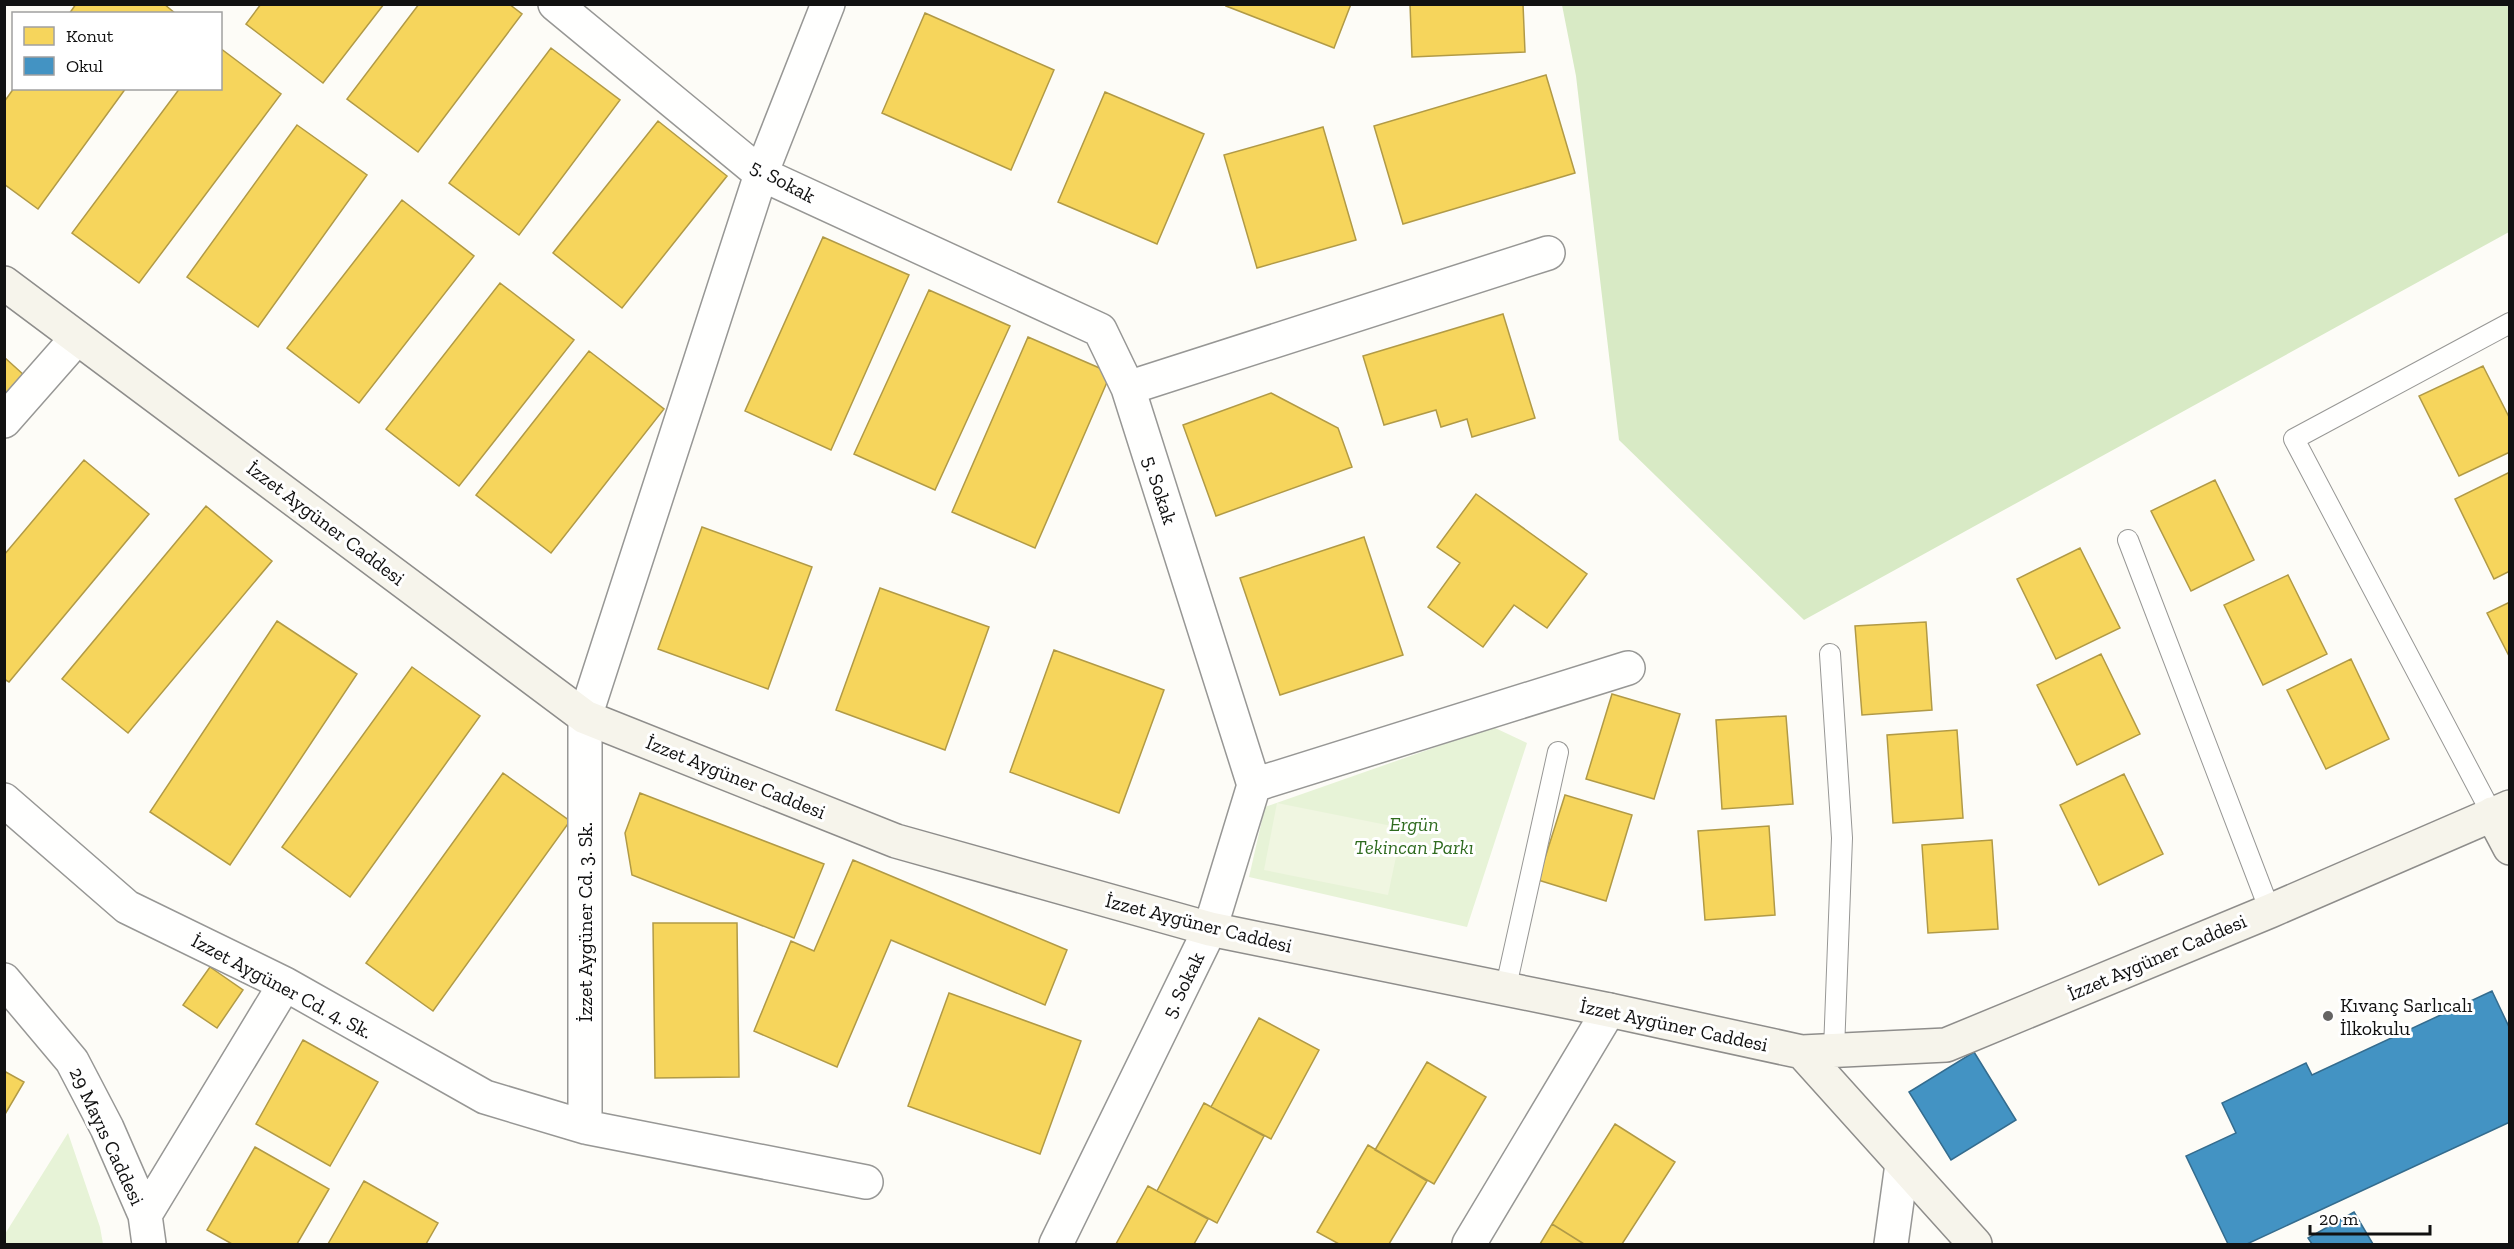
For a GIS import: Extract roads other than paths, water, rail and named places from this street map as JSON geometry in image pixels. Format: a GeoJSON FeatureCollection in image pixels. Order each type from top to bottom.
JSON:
{"type":"FeatureCollection","features":[{"type":"Feature","properties":{"kind":"street","name":"5. Sokak"},"geometry":{"type":"LineString","coordinates":[[555,4],[761,174],[1100,330],[1128,388],[1254,785],[1210,929],[1056,1245]]}},
{"type":"Feature","properties":{"kind":"street","name":"İzzet Aygüner Cd. 3. Sk."},"geometry":{"type":"LineString","coordinates":[[585,1127],[585,717],[761,174],[828,4]]}},
{"type":"Feature","properties":{"kind":"street"},"geometry":{"type":"LineString","coordinates":[[1128,388],[1548,254]]}},
{"type":"Feature","properties":{"kind":"street","name":"İzzet Aygüner Caddesi"},"geometry":{"type":"LineString","coordinates":[[4,283],[585,717],[896,841],[1210,929],[1505,991],[1818,1051],[1946,1045],[2270,911],[2501,811]]}},
{"type":"Feature","properties":{"kind":"street"},"geometry":{"type":"LineString","coordinates":[[4,421],[77,338]]}},
{"type":"Feature","properties":{"kind":"street"},"geometry":{"type":"LineString","coordinates":[[1254,785],[1628,668]]}},
{"type":"Feature","properties":{"kind":"street","name":"İzzet Aygüner Cd. 4. Sk."},"geometry":{"type":"LineString","coordinates":[[4,800],[127,907],[285,984],[485,1096],[585,1127],[866,1182]]}},
{"type":"Feature","properties":{"kind":"street"},"geometry":{"type":"LineString","coordinates":[[2501,811],[2510,848]]}},
{"type":"Feature","properties":{"kind":"street","name":"29 Mayıs Caddesi"},"geometry":{"type":"LineString","coordinates":[[4,980],[72,1061],[107,1128],[147,1230]]}},
{"type":"Feature","properties":{"kind":"street"},"geometry":{"type":"LineString","coordinates":[[147,1230],[285,984]]}},
{"type":"Feature","properties":{"kind":"street"},"geometry":{"type":"LineString","coordinates":[[1469,1245],[1609,1010]]}},
{"type":"Feature","properties":{"kind":"street"},"geometry":{"type":"LineString","coordinates":[[1818,1051],[1902,1164],[1975,1245]]}},
{"type":"Feature","properties":{"kind":"street"},"geometry":{"type":"LineString","coordinates":[[1891,1245],[1902,1164]]}},
{"type":"Feature","properties":{"kind":"lane"},"geometry":{"type":"LineString","coordinates":[[2501,811],[2294,439],[2510,323]]}},
{"type":"Feature","properties":{"kind":"lane"},"geometry":{"type":"LineString","coordinates":[[2128,540],[2270,911]]}},
{"type":"Feature","properties":{"kind":"lane"},"geometry":{"type":"LineString","coordinates":[[1818,1051],[1842,838],[1830,654]]}},
{"type":"Feature","properties":{"kind":"lane"},"geometry":{"type":"LineString","coordinates":[[1505,991],[1558,752]]}},
{"type":"Feature","properties":{"kind":"place","name":"Kıvanç Sarlıcalı İlkokulu"},"geometry":{"type":"Point","coordinates":[2328,1016]}},
{"type":"Feature","properties":{"kind":"park label","name":"Ergün Tekincan Parkı"},"geometry":{"type":"Point","coordinates":[1414,836]}}]}
